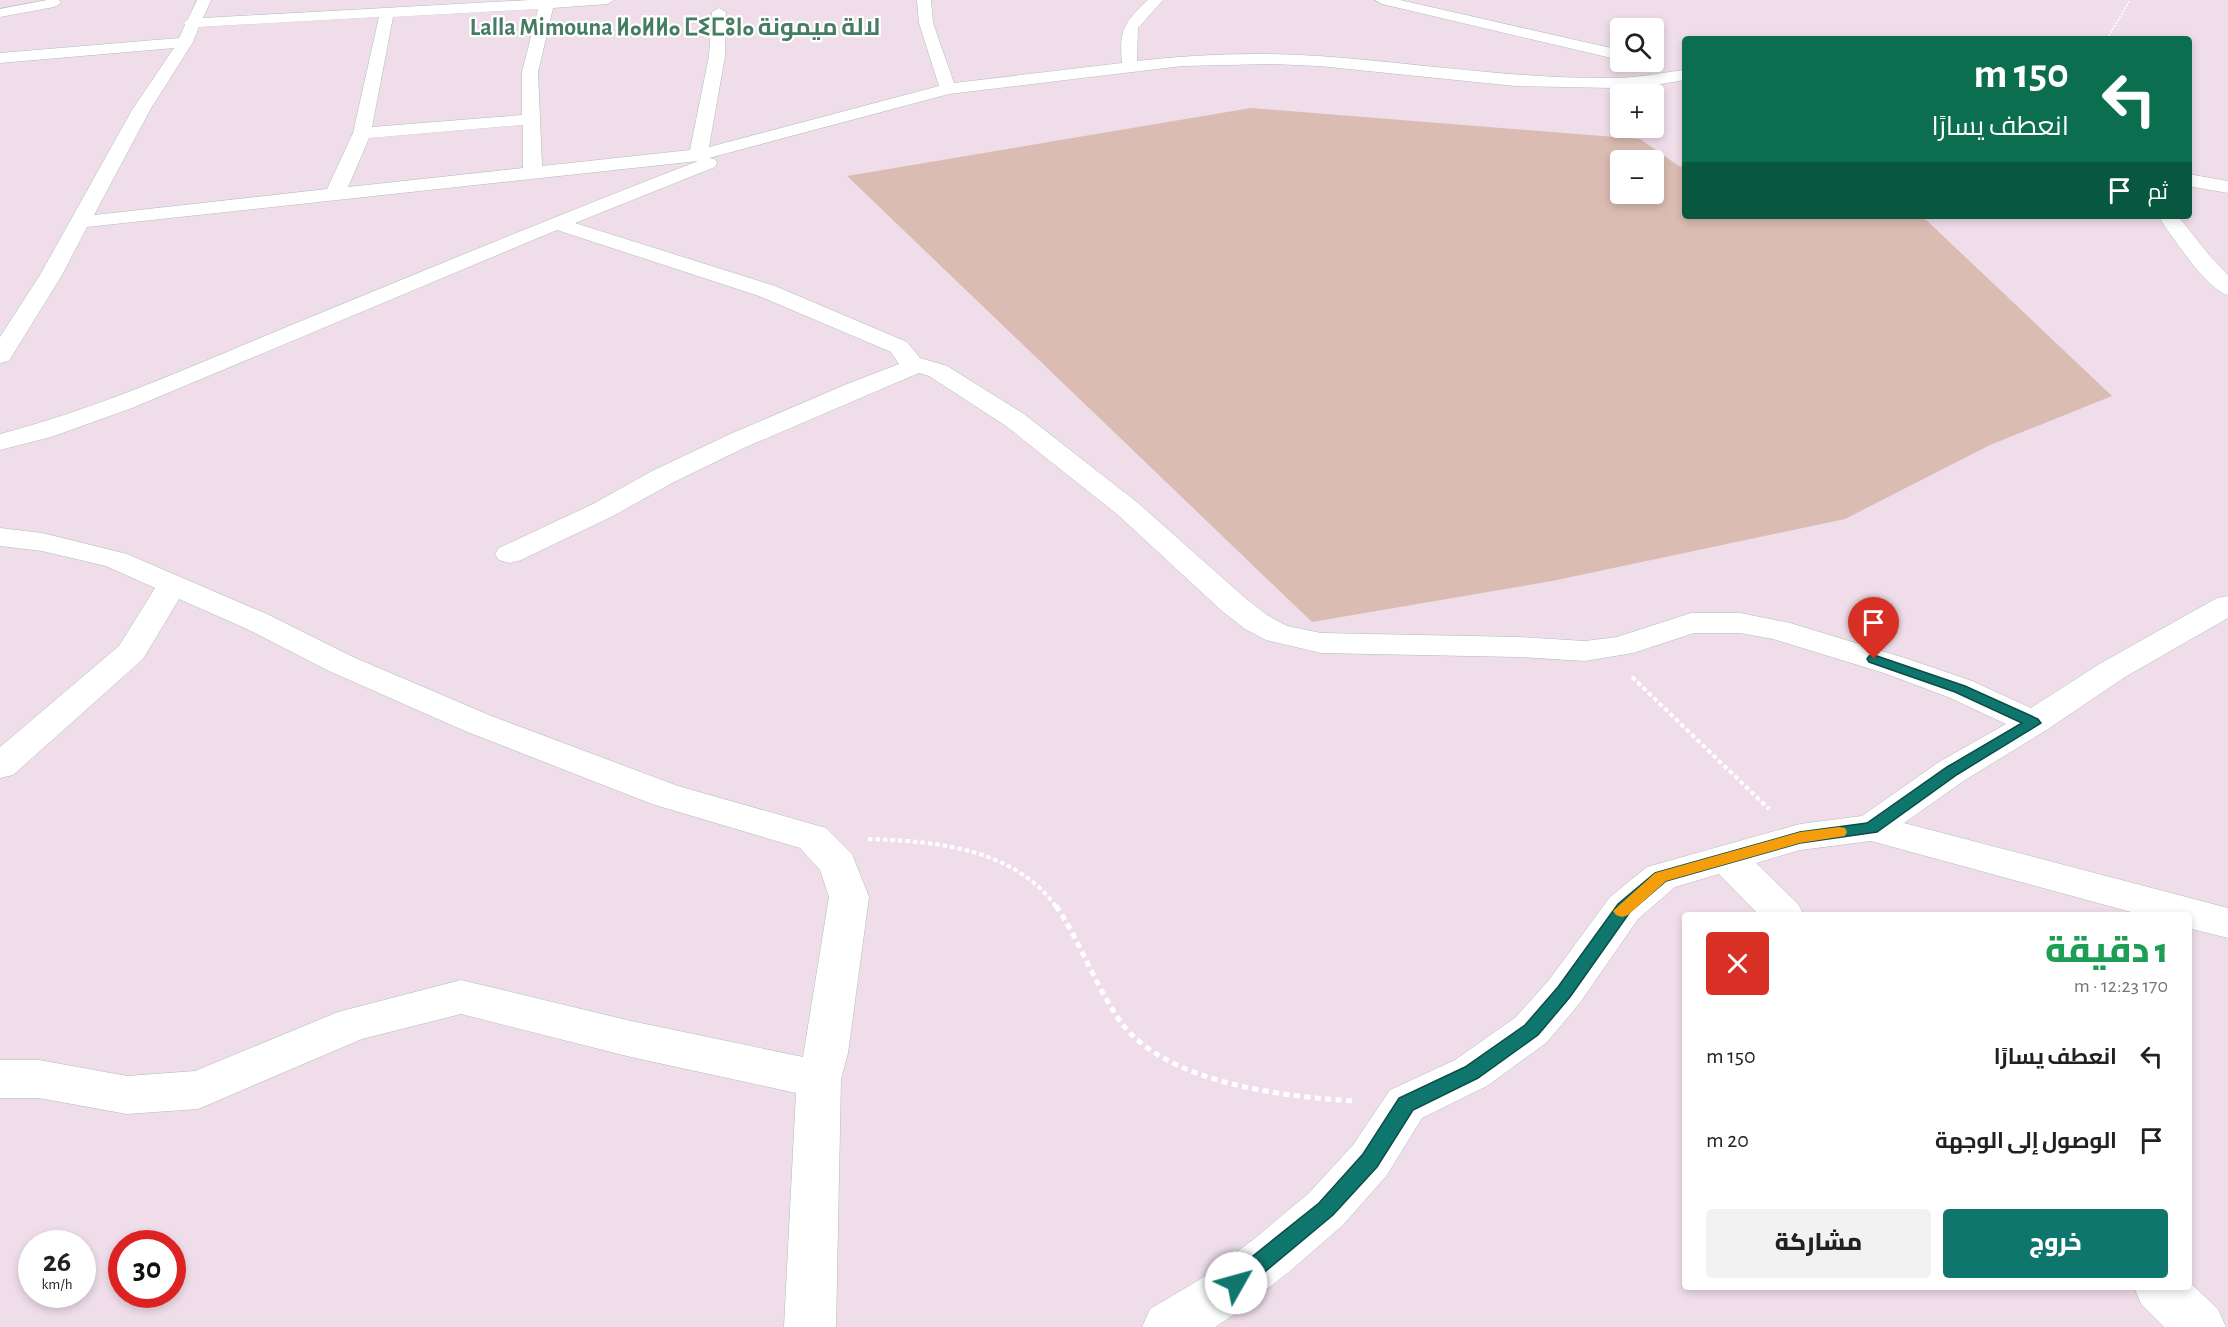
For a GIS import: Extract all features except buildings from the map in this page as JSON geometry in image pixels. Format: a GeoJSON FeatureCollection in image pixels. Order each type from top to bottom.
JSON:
{"type":"FeatureCollection","features":[{"type":"Feature","properties":{"kind":"street"},"geometry":{"type":"LineString","coordinates":[[0,356],[21,325],[81,222],[141,110],[185,42],[191,23],[204,0]]}},
{"type":"Feature","properties":{"kind":"street"},"geometry":{"type":"LineString","coordinates":[[191,23],[607,0]]}},
{"type":"Feature","properties":{"kind":"street"},"geometry":{"type":"LineString","coordinates":[[924,0],[926,23],[948,89]]}},
{"type":"Feature","properties":{"kind":"street"},"geometry":{"type":"LineString","coordinates":[[1130,66],[1127,34],[1131,25],[1156,0]]}},
{"type":"Feature","properties":{"kind":"street"},"geometry":{"type":"LineString","coordinates":[[1382,0],[1610,53]]}},
{"type":"Feature","properties":{"kind":"street"},"geometry":{"type":"LineString","coordinates":[[0,13],[54,3]]}},
{"type":"Feature","properties":{"kind":"street"},"geometry":{"type":"LineString","coordinates":[[532,171],[535,153],[529,81],[540,3]]}},
{"type":"Feature","properties":{"kind":"street"},"geometry":{"type":"LineString","coordinates":[[335,194],[362,133],[387,12]]}},
{"type":"Feature","properties":{"kind":"street"},"geometry":{"type":"LineString","coordinates":[[698,155],[717,56],[719,12]]}},
{"type":"Feature","properties":{"kind":"street"},"geometry":{"type":"LineString","coordinates":[[0,73],[4,58],[185,42]]}},
{"type":"Feature","properties":{"kind":"street"},"geometry":{"type":"LineString","coordinates":[[81,222],[532,171],[698,155],[842,115],[948,89],[1182,61],[1272,59],[1319,61],[1515,81],[1613,83],[1650,81],[1682,75]]}},
{"type":"Feature","properties":{"kind":"street"},"geometry":{"type":"LineString","coordinates":[[1664,65],[1682,70]]}},
{"type":"Feature","properties":{"kind":"street"},"geometry":{"type":"LineString","coordinates":[[362,133],[532,119]]}},
{"type":"Feature","properties":{"kind":"street"},"geometry":{"type":"LineString","coordinates":[[0,442],[42,431],[123,403],[656,185],[717,159],[747,143]]}},
{"type":"Feature","properties":{"kind":"street"},"geometry":{"type":"LineString","coordinates":[[2192,181],[2228,187]]}},
{"type":"Feature","properties":{"kind":"street"},"geometry":{"type":"LineString","coordinates":[[2170,219],[2202,261],[2228,288]]}},
{"type":"Feature","properties":{"kind":"street"},"geometry":{"type":"LineString","coordinates":[[556,224],[766,291],[899,347],[911,363],[938,371],[1015,420],[1128,509],[1233,604],[1256,622],[1277,633],[1321,643],[1518,647],[1585,651],[1622,646],[1691,622],[1740,623],[1779,630],[1874,659],[1960,689],[2033,723]]}},
{"type":"Feature","properties":{"kind":"street"},"geometry":{"type":"LineString","coordinates":[[510,554],[603,510],[662,477],[737,441],[856,389],[904,372],[911,367],[911,363]]}},
{"type":"Feature","properties":{"kind":"street"},"geometry":{"type":"LineString","coordinates":[[0,537],[42,542],[116,560],[258,622],[341,664],[477,723],[664,795],[813,838],[838,864],[849,897],[826,1053],[819,1079],[810,1327]]}},
{"type":"Feature","properties":{"kind":"street"},"geometry":{"type":"LineString","coordinates":[[0,766],[131,652],[172,586]]}},
{"type":"Feature","properties":{"kind":"street"},"geometry":{"type":"LineString","coordinates":[[1871,828],[1952,771],[2033,723],[2113,670],[2228,605]]}},
{"type":"Feature","properties":{"kind":"street"},"geometry":{"type":"LineString","coordinates":[[1168,1327],[1217,1297],[1272,1255],[1326,1209],[1370,1160],[1406,1104],[1471,1073],[1531,1030],[1564,992],[1624,908],[1661,877],[1800,837],[1871,828],[2187,912]]}},
{"type":"Feature","properties":{"kind":"street"},"geometry":{"type":"LineString","coordinates":[[1727,858],[1781,912]]}},
{"type":"Feature","properties":{"kind":"street"},"geometry":{"type":"LineString","coordinates":[[2192,913],[2228,923]]}},
{"type":"Feature","properties":{"kind":"street"},"geometry":{"type":"LineString","coordinates":[[0,1079],[39,1079],[127,1095],[198,1090],[353,1024],[461,998],[631,1039],[819,1079]]}},
{"type":"Feature","properties":{"kind":"street"},"geometry":{"type":"LineString","coordinates":[[2162,1290],[2200,1327]]}},
{"type":"Feature","properties":{"kind":"path"},"geometry":{"type":"LineString","coordinates":[[2109,36],[2130,0]]}},
{"type":"Feature","properties":{"kind":"path"},"geometry":{"type":"LineString","coordinates":[[1604,649],[1800,837]]}},
{"type":"Feature","properties":{"kind":"path"},"geometry":{"type":"LineString","coordinates":[[813,838],[906,840],[947,846],[1012,867],[1032,882],[1053,903],[1112,1010],[1138,1041],[1166,1060],[1244,1087],[1332,1100],[1406,1104]]}},
{"type":"Feature","properties":{"kind":"shaded area"},"geometry":{"type":"Polygon","coordinates":[[[1251,108],[1640,139],[1656,150],[1610,150],[1610,204],[1664,204],[1664,156],[1682,167],[1682,219],[1925,219],[2112,396],[1990,445],[1845,519],[1552,581],[1312,622],[847,176],[1251,108]]]}},
{"type":"Feature","properties":{"kind":"slow traffic"},"geometry":{"type":"LineString","coordinates":[[1622,911],[1661,877],[1800,837],[1839,832]]}},
{"type":"Feature","properties":{"kind":"district","name":"Lalla Mimouna ⵍⴰⵍⵍⴰ ⵎⵉⵎⵓⵏⴰ لالة ميمونة"},"geometry":{"type":"Point","coordinates":[675,27]}},
{"type":"Feature","properties":{"kind":"route"},"geometry":{"type":"LineString","coordinates":[[1236,1283],[1326,1209],[1370,1160],[1406,1104],[1471,1073],[1531,1030],[1564,992],[1598,941],[1624,908],[1661,877],[1800,837],[1871,828],[1952,771],[2033,723],[1960,689],[1874,659]]}}]}
